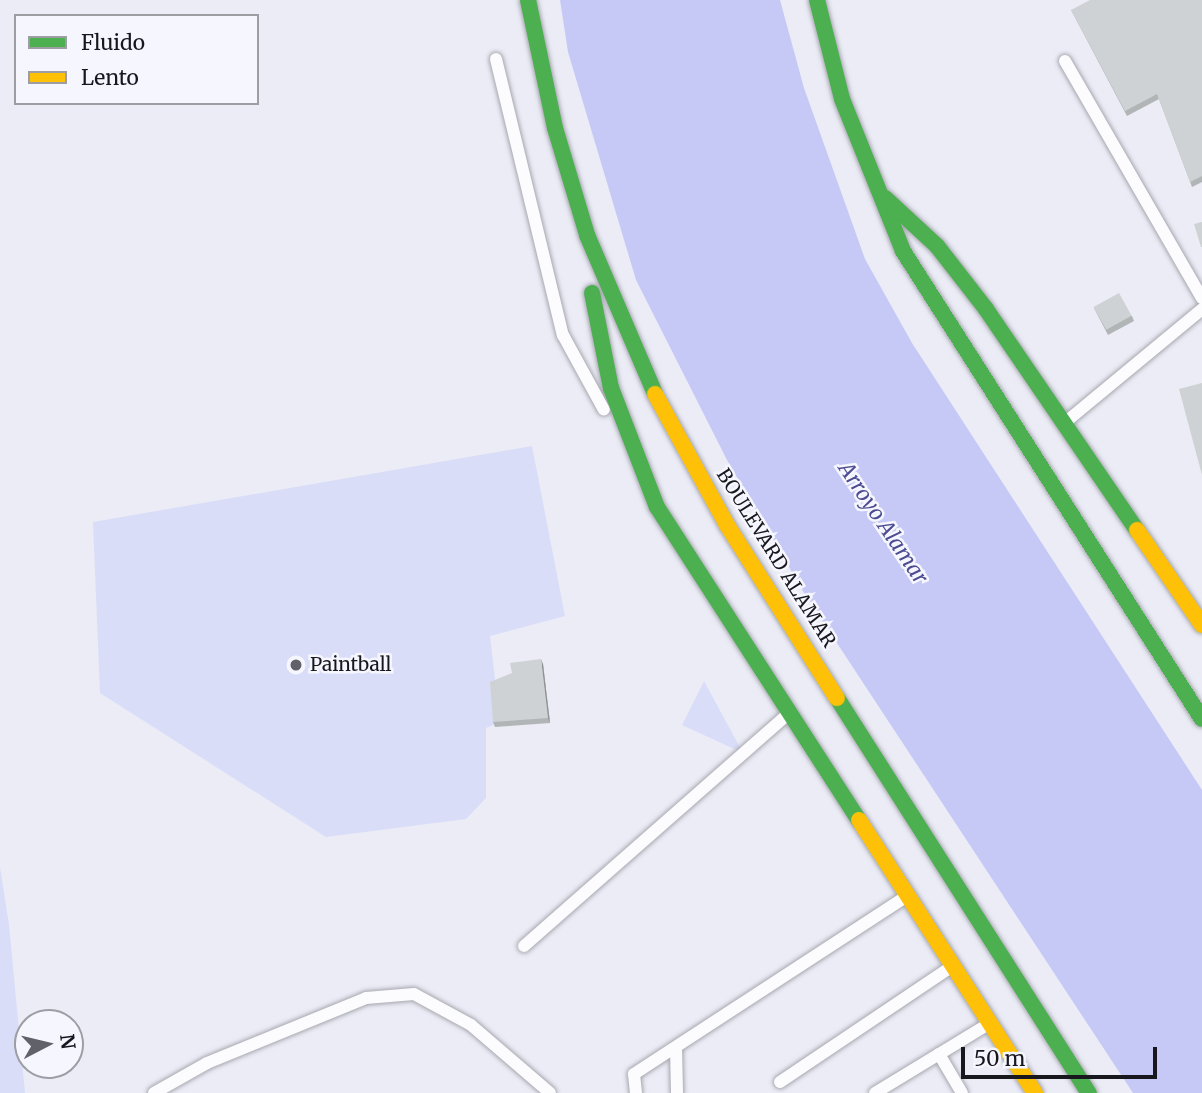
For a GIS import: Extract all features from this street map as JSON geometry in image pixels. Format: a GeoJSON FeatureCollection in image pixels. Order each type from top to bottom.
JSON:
{"type":"FeatureCollection","features":[{"type":"Feature","properties":{"kind":"highway","name":"BOULEVARD ALAMAR"},"geometry":{"type":"LineString","coordinates":[[528,0],[555,128],[587,235],[640,367],[676,437],[1089,1093]]}},
{"type":"Feature","properties":{"kind":"highway"},"geometry":{"type":"LineString","coordinates":[[817,0],[874,190],[936,310],[1038,472],[1202,719]]}},
{"type":"Feature","properties":{"kind":"highway"},"geometry":{"type":"LineString","coordinates":[[874,190],[937,246],[1198,605],[1202,625]]}},
{"type":"Feature","properties":{"kind":"highway"},"geometry":{"type":"LineString","coordinates":[[587,235],[599,335],[627,439],[680,547],[792,710],[1035,1093]]}},
{"type":"Feature","properties":{"kind":"highway"},"geometry":{"type":"LineString","coordinates":[[1024,1073],[1026,1093]]}},
{"type":"Feature","properties":{"kind":"lane"},"geometry":{"type":"LineString","coordinates":[[496,59],[563,335],[590,390],[627,439]]}},
{"type":"Feature","properties":{"kind":"lane"},"geometry":{"type":"LineString","coordinates":[[1065,61],[1202,298]]}},
{"type":"Feature","properties":{"kind":"lane"},"geometry":{"type":"LineString","coordinates":[[1065,422],[1202,309]]}},
{"type":"Feature","properties":{"kind":"lane"},"geometry":{"type":"LineString","coordinates":[[524,946],[792,710]]}},
{"type":"Feature","properties":{"kind":"lane"},"geometry":{"type":"LineString","coordinates":[[637,1091],[634,1074],[910,894]]}},
{"type":"Feature","properties":{"kind":"lane"},"geometry":{"type":"LineString","coordinates":[[780,1082],[955,965]]}},
{"type":"Feature","properties":{"kind":"lane"},"geometry":{"type":"LineString","coordinates":[[154,1093],[207,1063],[366,998],[414,995],[471,1025],[550,1093]]}},
{"type":"Feature","properties":{"kind":"lane"},"geometry":{"type":"LineString","coordinates":[[874,1093],[992,1023]]}},
{"type":"Feature","properties":{"kind":"lane"},"geometry":{"type":"LineString","coordinates":[[676,1048],[677,1093]]}},
{"type":"Feature","properties":{"kind":"lane"},"geometry":{"type":"LineString","coordinates":[[939,1054],[962,1093]]}},
{"type":"Feature","properties":{"kind":"shaded area","name":"Paintball"},"geometry":{"type":"Polygon","coordinates":[[[532,446],[565,616],[490,636],[500,722],[486,728],[486,798],[466,819],[326,837],[100,693],[93,522],[532,446]]]}},
{"type":"Feature","properties":{"kind":"shaded area"},"geometry":{"type":"Polygon","coordinates":[[[704,681],[743,753],[682,725],[704,681]]]}},
{"type":"Feature","properties":{"kind":"shaded area"},"geometry":{"type":"Polygon","coordinates":[[[0,867],[17,1009],[14,1009],[14,1079],[24,1079],[25,1093],[0,1093],[0,867]]]}},
{"type":"Feature","properties":{"kind":"water","name":"Arroyo Alamar"},"geometry":{"type":"Polygon","coordinates":[[[560,0],[780,0],[804,88],[865,259],[912,343],[1202,790],[1202,1093],[1133,1093],[804,593],[727,460],[636,280],[568,52],[560,0]]]}},
{"type":"Feature","properties":{"kind":"building"},"geometry":{"type":"Polygon","coordinates":[[[1090,0],[1202,0],[1202,176],[1190,182],[1157,94],[1125,111],[1071,10],[1090,0]]]}},
{"type":"Feature","properties":{"kind":"building"},"geometry":{"type":"Polygon","coordinates":[[[1202,222],[1202,247],[1201,247],[1194,224],[1202,222]]]}},
{"type":"Feature","properties":{"kind":"building"},"geometry":{"type":"Polygon","coordinates":[[[1119,293],[1132,316],[1106,330],[1094,307],[1119,293]]]}},
{"type":"Feature","properties":{"kind":"building"},"geometry":{"type":"Polygon","coordinates":[[[1202,383],[1202,475],[1179,389],[1202,383]]]}},
{"type":"Feature","properties":{"kind":"building"},"geometry":{"type":"Polygon","coordinates":[[[541,659],[548,718],[493,722],[490,682],[512,673],[510,663],[541,659]]]}},
{"type":"Feature","properties":{"kind":"traffic: fast"},"geometry":{"type":"LineString","coordinates":[[528,0],[555,128],[587,235],[655,394]]}},
{"type":"Feature","properties":{"kind":"traffic: fast"},"geometry":{"type":"LineString","coordinates":[[817,0],[842,99],[903,251],[1202,719]]}},
{"type":"Feature","properties":{"kind":"traffic: fast"},"geometry":{"type":"LineString","coordinates":[[885,198],[937,246],[986,309],[1137,530]]}},
{"type":"Feature","properties":{"kind":"traffic: fast"},"geometry":{"type":"LineString","coordinates":[[592,293],[611,388],[657,507],[859,820]]}},
{"type":"Feature","properties":{"kind":"traffic: fast"},"geometry":{"type":"LineString","coordinates":[[837,698],[1089,1093]]}},
{"type":"Feature","properties":{"kind":"traffic: slow"},"geometry":{"type":"LineString","coordinates":[[655,394],[727,525],[837,698]]}},
{"type":"Feature","properties":{"kind":"traffic: slow"},"geometry":{"type":"LineString","coordinates":[[1137,530],[1202,625]]}},
{"type":"Feature","properties":{"kind":"traffic: slow"},"geometry":{"type":"LineString","coordinates":[[859,820],[1035,1093]]}},
{"type":"Feature","properties":{"kind":"place","name":"Paintball"},"geometry":{"type":"Point","coordinates":[296,665]}}]}
